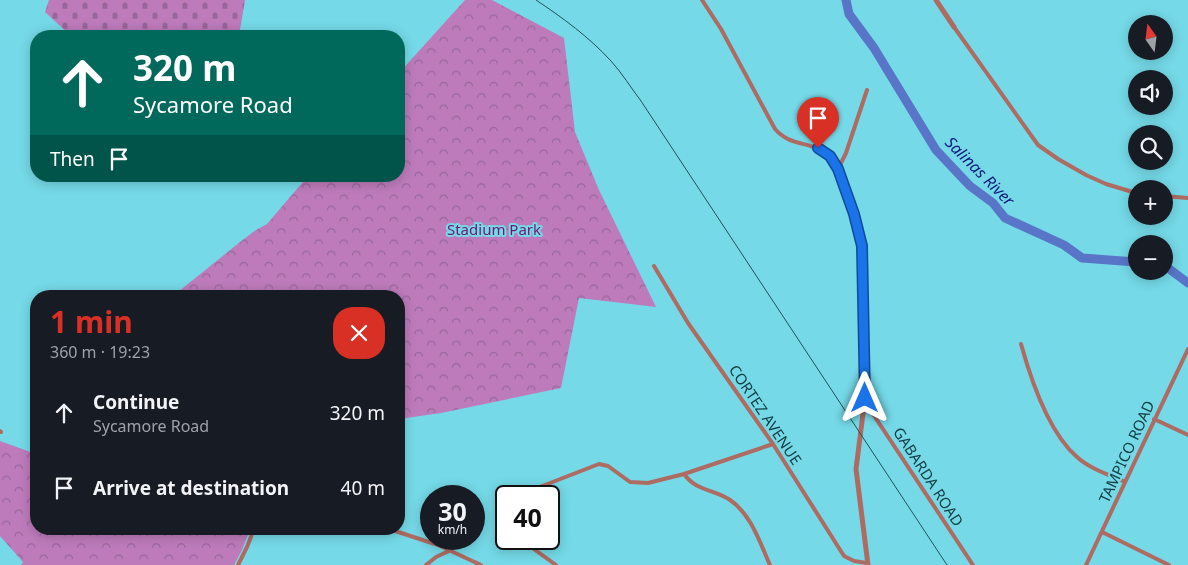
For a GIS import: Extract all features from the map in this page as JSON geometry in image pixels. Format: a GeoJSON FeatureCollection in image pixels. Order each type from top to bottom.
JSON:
{"type":"FeatureCollection","features":[{"type":"Feature","properties":{"kind":"street"},"geometry":{"type":"LineString","coordinates":[[702,0],[721,29],[775,129],[788,139],[818,148],[830,156],[838,169],[854,214],[862,246],[865,402],[856,469],[868,564]]}},
{"type":"Feature","properties":{"kind":"street"},"geometry":{"type":"LineString","coordinates":[[936,0],[1038,145],[1058,160],[1086,175],[1106,184],[1128,190]]}},
{"type":"Feature","properties":{"kind":"street"},"geometry":{"type":"LineString","coordinates":[[838,169],[846,153],[867,90]]}},
{"type":"Feature","properties":{"kind":"street"},"geometry":{"type":"LineString","coordinates":[[1173,197],[1188,198]]}},
{"type":"Feature","properties":{"kind":"street","name":"CORTEZ AVENUE"},"geometry":{"type":"LineString","coordinates":[[654,266],[688,323],[773,444],[844,556],[854,561],[868,564]]}},
{"type":"Feature","properties":{"kind":"street"},"geometry":{"type":"LineString","coordinates":[[1021,344],[1030,377],[1046,412],[1066,446],[1084,463],[1125,482]]}},
{"type":"Feature","properties":{"kind":"street","name":"TAMPICO ROAD"},"geometry":{"type":"LineString","coordinates":[[1086,565],[1188,349]]}},
{"type":"Feature","properties":{"kind":"street","name":"GABARDA ROAD"},"geometry":{"type":"LineString","coordinates":[[865,402],[973,565]]}},
{"type":"Feature","properties":{"kind":"street"},"geometry":{"type":"LineString","coordinates":[[1154,419],[1188,435]]}},
{"type":"Feature","properties":{"kind":"street"},"geometry":{"type":"LineString","coordinates":[[544,485],[594,465],[608,466],[625,480],[648,483],[684,474],[773,444]]}},
{"type":"Feature","properties":{"kind":"street"},"geometry":{"type":"LineString","coordinates":[[684,474],[694,485],[724,496],[739,508],[750,522],[770,565]]}},
{"type":"Feature","properties":{"kind":"street"},"geometry":{"type":"LineString","coordinates":[[1102,532],[1169,565]]}},
{"type":"Feature","properties":{"kind":"street"},"geometry":{"type":"LineString","coordinates":[[238,565],[252,535]]}},
{"type":"Feature","properties":{"kind":"street"},"geometry":{"type":"LineString","coordinates":[[405,535],[438,546],[481,565]]}},
{"type":"Feature","properties":{"kind":"street"},"geometry":{"type":"LineString","coordinates":[[535,550],[556,565]]}},
{"type":"Feature","properties":{"kind":"street"},"geometry":{"type":"LineString","coordinates":[[426,565],[436,557],[449,551]]}},
{"type":"Feature","properties":{"kind":"green space"},"geometry":{"type":"Polygon","coordinates":[[[49,0],[245,0],[240,30],[64,30],[45,12],[49,0]]]}},
{"type":"Feature","properties":{"kind":"green space","name":"Stadium Park"},"geometry":{"type":"Polygon","coordinates":[[[465,0],[492,0],[564,38],[575,132],[599,190],[656,307],[579,298],[561,388],[441,413],[405,418],[405,290],[180,290],[240,242],[267,224],[303,182],[405,182],[405,66],[465,0]]]}},
{"type":"Feature","properties":{"kind":"green space"},"geometry":{"type":"Polygon","coordinates":[[[0,441],[30,452],[30,535],[248,535],[234,565],[21,565],[23,562],[0,536],[0,441]]]}},
{"type":"Feature","properties":{"kind":"waterway","name":"Salinas River"},"geometry":{"type":"LineString","coordinates":[[846,0],[849,14],[874,48],[936,150],[970,186],[993,203],[1005,218],[1064,245],[1082,258],[1128,261]]}},
{"type":"Feature","properties":{"kind":"waterway","name":"Salinas River"},"geometry":{"type":"LineString","coordinates":[[1173,272],[1188,283]]}},
{"type":"Feature","properties":{"kind":"railway"},"geometry":{"type":"LineString","coordinates":[[536,0],[585,36],[603,52],[623,76],[947,565]]}},
{"type":"Feature","properties":{"kind":"route"},"geometry":{"type":"LineString","coordinates":[[818,148],[830,156],[838,169],[854,214],[862,246],[865,398]]}}]}
